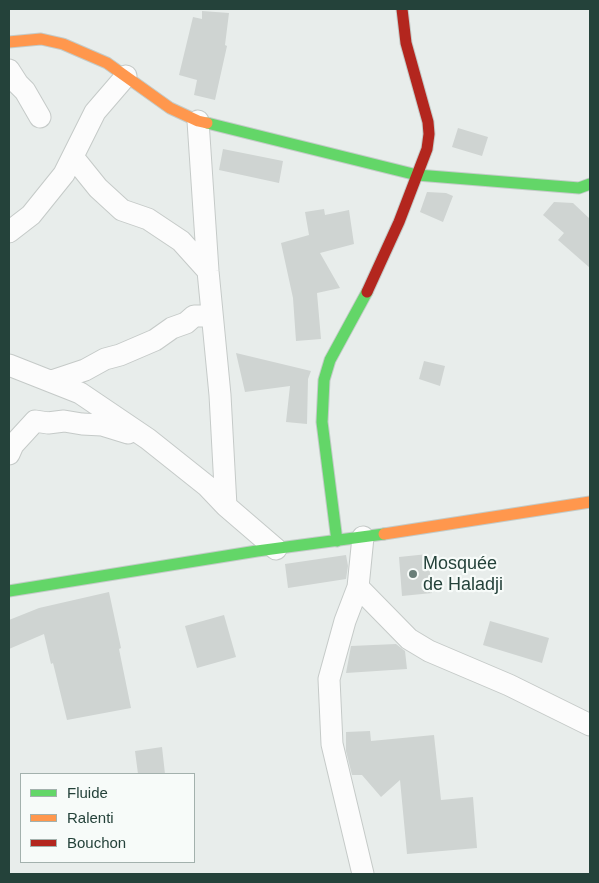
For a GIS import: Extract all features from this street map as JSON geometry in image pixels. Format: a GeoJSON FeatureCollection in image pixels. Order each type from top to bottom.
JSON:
{"type":"FeatureCollection","features":[{"type":"Feature","properties":{"kind":"street"},"geometry":{"type":"LineString","coordinates":[[337,541],[322,422],[324,380],[334,353],[376,275],[399,222],[427,149],[429,134],[428,122],[406,43],[402,9]]}},
{"type":"Feature","properties":{"kind":"street"},"geometry":{"type":"LineString","coordinates":[[9,42],[51,40],[107,63],[170,108],[198,120],[417,175],[579,188],[590,184]]}},
{"type":"Feature","properties":{"kind":"street"},"geometry":{"type":"LineString","coordinates":[[9,70],[25,91],[40,117]]}},
{"type":"Feature","properties":{"kind":"street"},"geometry":{"type":"LineString","coordinates":[[9,232],[31,215],[64,174],[95,112],[126,76]]}},
{"type":"Feature","properties":{"kind":"street"},"geometry":{"type":"LineString","coordinates":[[198,120],[208,271],[220,395],[226,506]]}},
{"type":"Feature","properties":{"kind":"street"},"geometry":{"type":"LineString","coordinates":[[73,156],[98,188],[122,210],[148,219],[181,241],[208,271]]}},
{"type":"Feature","properties":{"kind":"street"},"geometry":{"type":"LineString","coordinates":[[52,381],[85,370],[105,359],[114,358],[156,340],[172,328],[186,323],[194,316],[212,316]]}},
{"type":"Feature","properties":{"kind":"street"},"geometry":{"type":"LineString","coordinates":[[9,366],[80,393],[148,439],[208,486],[226,506],[276,548]]}},
{"type":"Feature","properties":{"kind":"street"},"geometry":{"type":"LineString","coordinates":[[9,454],[35,421],[48,423],[64,421],[102,425],[148,439]]}},
{"type":"Feature","properties":{"kind":"street"},"geometry":{"type":"LineString","coordinates":[[9,591],[276,548],[363,538],[590,502]]}},
{"type":"Feature","properties":{"kind":"street"},"geometry":{"type":"LineString","coordinates":[[363,538],[358,587],[345,621],[329,679],[332,744],[364,874]]}},
{"type":"Feature","properties":{"kind":"street"},"geometry":{"type":"LineString","coordinates":[[358,587],[409,639],[428,651],[509,685],[590,725]]}},
{"type":"Feature","properties":{"kind":"building"},"geometry":{"type":"Polygon","coordinates":[[[202,11],[229,13],[225,45],[227,46],[215,100],[194,95],[197,80],[179,75],[193,17],[202,19],[202,11]]]}},
{"type":"Feature","properties":{"kind":"building"},"geometry":{"type":"Polygon","coordinates":[[[458,128],[488,137],[482,156],[452,147],[458,128]]]}},
{"type":"Feature","properties":{"kind":"building"},"geometry":{"type":"Polygon","coordinates":[[[223,149],[283,161],[279,183],[219,170],[223,149]]]}},
{"type":"Feature","properties":{"kind":"building"},"geometry":{"type":"Polygon","coordinates":[[[427,192],[446,193],[453,196],[443,222],[420,212],[427,192]]]}},
{"type":"Feature","properties":{"kind":"building"},"geometry":{"type":"Polygon","coordinates":[[[554,202],[573,203],[590,219],[590,268],[558,240],[564,233],[543,215],[554,202]]]}},
{"type":"Feature","properties":{"kind":"building"},"geometry":{"type":"Polygon","coordinates":[[[324,209],[325,215],[349,210],[354,244],[320,253],[340,288],[317,293],[321,339],[296,341],[293,298],[281,243],[309,235],[305,212],[324,209]]]}},
{"type":"Feature","properties":{"kind":"building"},"geometry":{"type":"Polygon","coordinates":[[[236,353],[311,371],[308,379],[307,424],[286,422],[290,386],[245,392],[236,353]]]}},
{"type":"Feature","properties":{"kind":"building"},"geometry":{"type":"Polygon","coordinates":[[[424,361],[445,366],[440,386],[419,379],[424,361]]]}},
{"type":"Feature","properties":{"kind":"building"},"geometry":{"type":"Polygon","coordinates":[[[428,554],[432,593],[402,596],[399,557],[428,554]]]}},
{"type":"Feature","properties":{"kind":"building"},"geometry":{"type":"Polygon","coordinates":[[[346,555],[348,566],[346,579],[288,588],[285,564],[346,555]]]}},
{"type":"Feature","properties":{"kind":"building"},"geometry":{"type":"Polygon","coordinates":[[[109,592],[131,708],[67,720],[44,634],[9,649],[9,620],[39,608],[109,592]]]}},
{"type":"Feature","properties":{"kind":"building"},"geometry":{"type":"Polygon","coordinates":[[[224,615],[236,657],[197,668],[185,626],[224,615]]]}},
{"type":"Feature","properties":{"kind":"building"},"geometry":{"type":"Polygon","coordinates":[[[490,621],[549,638],[542,663],[483,645],[490,621]]]}},
{"type":"Feature","properties":{"kind":"building"},"geometry":{"type":"Polygon","coordinates":[[[396,644],[405,651],[407,669],[346,673],[351,646],[396,644]]]}},
{"type":"Feature","properties":{"kind":"building"},"geometry":{"type":"Polygon","coordinates":[[[370,731],[371,741],[434,735],[441,800],[473,797],[477,848],[407,854],[400,780],[381,797],[362,775],[352,775],[346,751],[346,732],[370,731]]]}},
{"type":"Feature","properties":{"kind":"building"},"geometry":{"type":"Polygon","coordinates":[[[162,747],[165,773],[138,773],[135,751],[162,747]]]}},
{"type":"Feature","properties":{"kind":"traffic: fast"},"geometry":{"type":"LineString","coordinates":[[207,123],[417,175],[579,188],[590,184]]}},
{"type":"Feature","properties":{"kind":"traffic: fast"},"geometry":{"type":"LineString","coordinates":[[337,541],[322,422],[324,380],[330,360],[367,292]]}},
{"type":"Feature","properties":{"kind":"traffic: fast"},"geometry":{"type":"LineString","coordinates":[[9,591],[257,551],[384,534]]}},
{"type":"Feature","properties":{"kind":"traffic: slow"},"geometry":{"type":"LineString","coordinates":[[9,42],[41,39],[63,44],[107,63],[170,108],[198,121],[207,123]]}},
{"type":"Feature","properties":{"kind":"traffic: slow"},"geometry":{"type":"LineString","coordinates":[[384,534],[590,502]]}},
{"type":"Feature","properties":{"kind":"traffic: jam"},"geometry":{"type":"LineString","coordinates":[[367,292],[399,222],[427,149],[429,134],[428,122],[406,43],[402,9]]}},
{"type":"Feature","properties":{"kind":"place","name":"Mosquée de Haladji"},"geometry":{"type":"Point","coordinates":[413,574]}}]}
